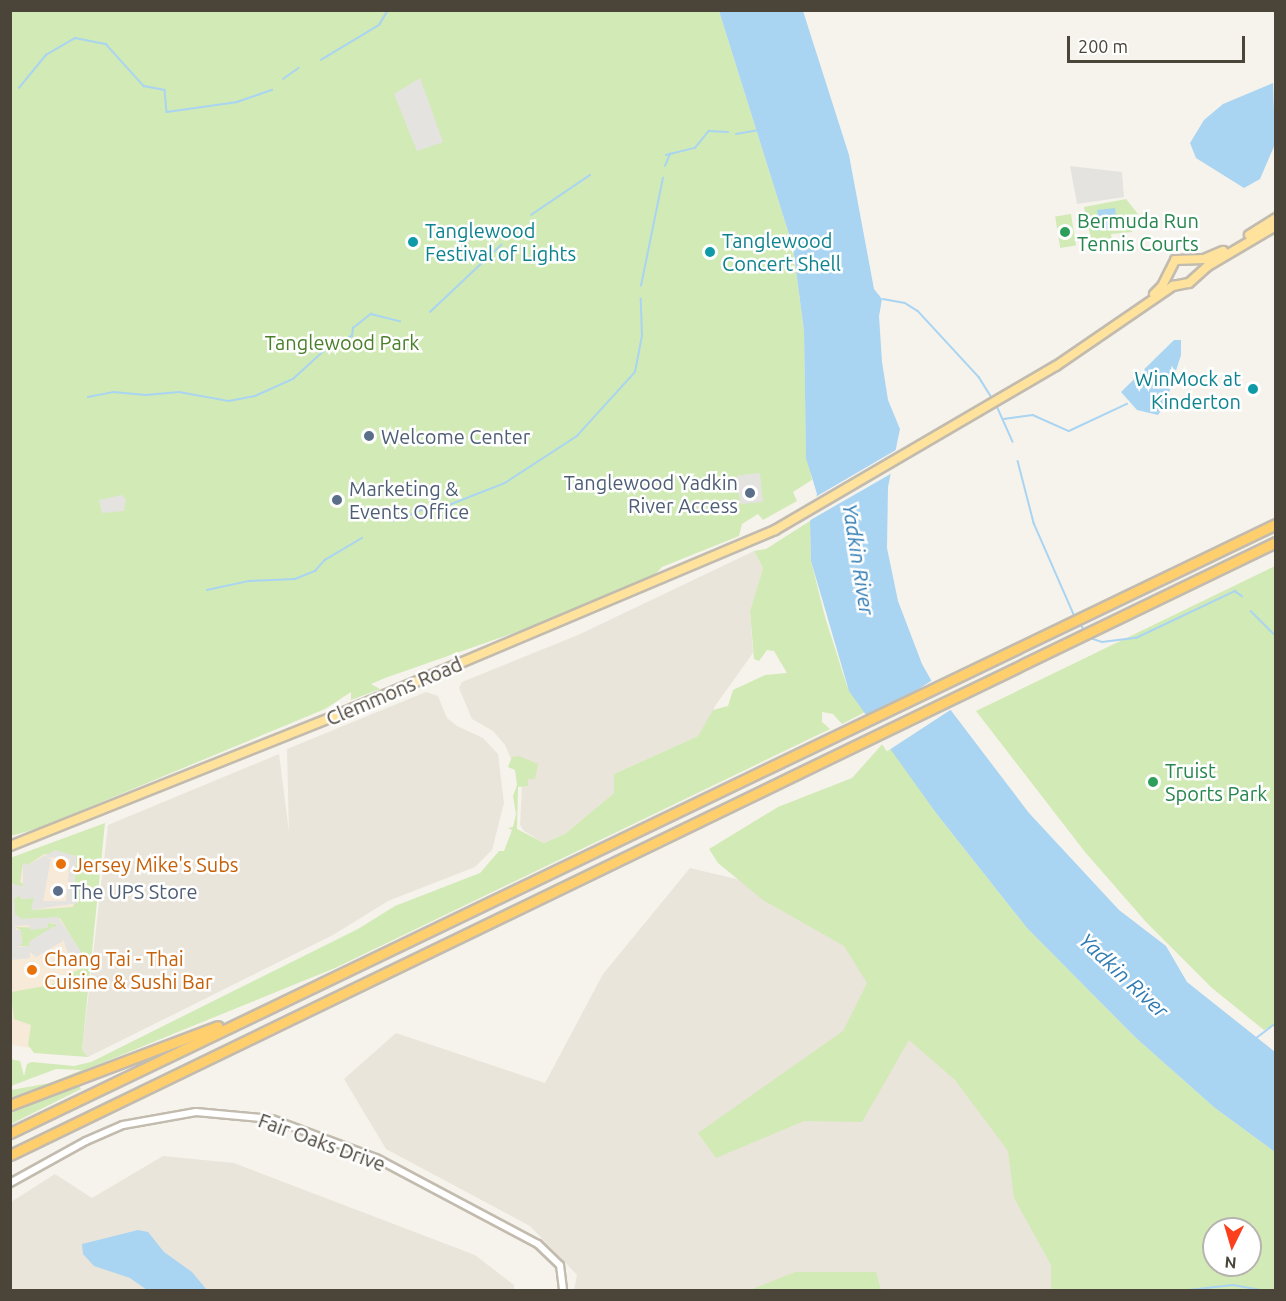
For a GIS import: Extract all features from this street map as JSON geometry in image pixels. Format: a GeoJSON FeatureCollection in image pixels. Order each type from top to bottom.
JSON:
{"type":"FeatureCollection","features":[{"type":"Feature","properties":{"kind":"highway"},"geometry":{"type":"LineString","coordinates":[[10,1133],[1275,525]]}},
{"type":"Feature","properties":{"kind":"highway"},"geometry":{"type":"LineString","coordinates":[[13,1154],[1275,542]]}},
{"type":"Feature","properties":{"kind":"highway"},"geometry":{"type":"LineString","coordinates":[[10,1105],[215,1026],[233,1024]]}},
{"type":"Feature","properties":{"kind":"main road"},"geometry":{"type":"LineString","coordinates":[[1143,305],[1162,286],[1175,260],[1211,257],[1275,218]]}},
{"type":"Feature","properties":{"kind":"main road"},"geometry":{"type":"LineString","coordinates":[[1143,305],[1178,284],[1189,283],[1196,276],[1275,226]]}},
{"type":"Feature","properties":{"kind":"main road"},"geometry":{"type":"LineString","coordinates":[[1191,260],[1196,276]]}},
{"type":"Feature","properties":{"kind":"main road"},"geometry":{"type":"LineString","coordinates":[[1169,272],[1178,284]]}},
{"type":"Feature","properties":{"kind":"main road","name":"Clemmons Road"},"geometry":{"type":"LineString","coordinates":[[10,846],[342,713],[775,530],[1056,366],[1143,305]]}},
{"type":"Feature","properties":{"kind":"street","name":"Fair Oaks Drive"},"geometry":{"type":"LineString","coordinates":[[10,1183],[86,1141],[123,1125],[196,1112],[272,1119],[376,1158],[538,1244],[560,1265],[563,1290]]}},
{"type":"Feature","properties":{"kind":"shaded area"},"geometry":{"type":"Polygon","coordinates":[[[420,78],[443,142],[417,151],[394,94],[420,78]]]}},
{"type":"Feature","properties":{"kind":"shaded area"},"geometry":{"type":"Polygon","coordinates":[[[1070,166],[1122,172],[1124,197],[1077,204],[1070,166]]]}},
{"type":"Feature","properties":{"kind":"shaded area","name":"Tanglewood Yadkin River Access"},"geometry":{"type":"Polygon","coordinates":[[[760,473],[763,502],[740,504],[737,475],[760,473]]]}},
{"type":"Feature","properties":{"kind":"shaded area"},"geometry":{"type":"Polygon","coordinates":[[[122,495],[126,499],[124,511],[102,513],[99,500],[122,495]]]}},
{"type":"Feature","properties":{"kind":"shaded area"},"geometry":{"type":"Polygon","coordinates":[[[754,551],[763,568],[750,611],[753,653],[715,706],[706,728],[698,736],[614,774],[614,793],[565,834],[544,843],[524,831],[520,825],[522,784],[505,745],[493,731],[472,719],[459,688],[462,682],[578,635],[754,551]]]}},
{"type":"Feature","properties":{"kind":"shaded area"},"geometry":{"type":"Polygon","coordinates":[[[426,692],[438,696],[447,718],[457,726],[483,738],[498,754],[504,803],[492,850],[475,867],[388,901],[333,935],[88,1057],[82,1050],[108,825],[279,754],[289,832],[287,749],[426,692]]]}},
{"type":"Feature","properties":{"kind":"shaded area"},"geometry":{"type":"Polygon","coordinates":[[[74,838],[85,966],[32,1048],[11,1045],[10,860],[74,838]]]}},
{"type":"Feature","properties":{"kind":"shaded area"},"geometry":{"type":"Polygon","coordinates":[[[55,850],[76,856],[74,892],[79,893],[78,903],[31,910],[34,898],[21,899],[20,895],[14,899],[15,914],[22,919],[58,917],[84,956],[76,960],[76,956],[68,953],[62,936],[63,941],[36,957],[30,952],[30,958],[11,960],[11,883],[23,887],[23,863],[28,865],[55,850]],[[47,857],[51,859],[43,901],[66,901],[70,859],[47,857]],[[48,923],[47,928],[30,930],[29,925],[15,926],[16,930],[21,930],[22,944],[17,947],[30,946],[29,942],[54,926],[57,930],[55,923],[48,923]]]}},
{"type":"Feature","properties":{"kind":"shaded area"},"geometry":{"type":"Polygon","coordinates":[[[690,868],[753,883],[856,931],[1075,1164],[1070,1290],[574,1290],[577,1275],[530,1226],[386,1149],[344,1079],[396,1033],[545,1083],[603,974],[690,868]]]}},
{"type":"Feature","properties":{"kind":"shaded area"},"geometry":{"type":"Polygon","coordinates":[[[163,1156],[234,1163],[475,1255],[514,1285],[514,1290],[11,1290],[11,1202],[55,1174],[92,1198],[163,1156]]]}},
{"type":"Feature","properties":{"kind":"green space","name":"Tanglewood Park"},"geometry":{"type":"Polygon","coordinates":[[[11,11],[719,11],[793,247],[804,331],[806,451],[812,480],[793,492],[797,501],[763,520],[758,514],[742,524],[739,536],[662,567],[642,588],[385,678],[371,684],[380,689],[351,700],[351,692],[325,709],[39,828],[11,836],[11,11]]]}},
{"type":"Feature","properties":{"kind":"green space"},"geometry":{"type":"Polygon","coordinates":[[[1126,199],[1138,214],[1132,232],[1111,234],[1112,240],[1091,239],[1084,207],[1126,199]]]}},
{"type":"Feature","properties":{"kind":"green space","name":"Bermuda Run Tennis Courts"},"geometry":{"type":"Polygon","coordinates":[[[1071,214],[1076,246],[1060,248],[1055,217],[1071,214]]]}},
{"type":"Feature","properties":{"kind":"green space"},"geometry":{"type":"Polygon","coordinates":[[[810,521],[811,561],[825,617],[847,686],[865,712],[842,724],[833,714],[822,712],[822,722],[830,729],[335,968],[11,1100],[11,1090],[50,1083],[82,1070],[56,1069],[11,1086],[10,1059],[20,1061],[24,1076],[27,1064],[32,1062],[74,1066],[91,1062],[358,929],[395,906],[480,873],[499,851],[504,851],[512,830],[508,828],[513,827],[516,814],[513,796],[517,785],[515,770],[508,767],[512,757],[519,756],[538,764],[535,779],[528,779],[528,786],[518,787],[517,829],[544,843],[565,834],[614,793],[614,774],[698,736],[713,710],[728,706],[733,690],[765,675],[787,673],[774,651],[767,650],[759,661],[754,659],[750,611],[763,568],[754,551],[766,549],[810,521]]]}},
{"type":"Feature","properties":{"kind":"green space","name":"Truist Sports Park"},"geometry":{"type":"Polygon","coordinates":[[[1275,566],[1276,1024],[1264,1030],[1212,988],[1146,922],[1085,852],[976,711],[1275,566]]]}},
{"type":"Feature","properties":{"kind":"green space"},"geometry":{"type":"Polygon","coordinates":[[[886,740],[936,813],[1027,928],[1136,1038],[1215,1108],[1275,1152],[1275,1290],[1051,1290],[1051,1265],[1014,1198],[1008,1151],[955,1080],[909,1040],[862,1122],[804,1121],[716,1158],[698,1133],[843,1031],[867,983],[844,946],[763,900],[718,863],[709,849],[778,807],[852,778],[886,740]]]}},
{"type":"Feature","properties":{"kind":"green space"},"geometry":{"type":"Polygon","coordinates":[[[105,823],[82,1050],[88,1057],[34,1053],[28,1045],[31,1025],[14,1019],[11,992],[51,985],[83,967],[85,960],[60,918],[20,919],[15,914],[14,899],[20,895],[22,899],[34,898],[32,910],[73,907],[78,893],[74,892],[76,856],[44,854],[28,865],[23,863],[20,882],[25,885],[19,888],[12,883],[10,858],[105,823]]]}},
{"type":"Feature","properties":{"kind":"green space"},"geometry":{"type":"Polygon","coordinates":[[[48,923],[56,924],[57,930],[53,927],[29,942],[30,946],[17,946],[22,944],[20,930],[15,927],[47,928],[48,923]]]}},
{"type":"Feature","properties":{"kind":"green space"},"geometry":{"type":"Polygon","coordinates":[[[79,1086],[81,1089],[11,1124],[11,1110],[79,1086]]]}},
{"type":"Feature","properties":{"kind":"green space"},"geometry":{"type":"Polygon","coordinates":[[[795,1272],[876,1272],[881,1290],[750,1290],[795,1272]]]}},
{"type":"Feature","properties":{"kind":"water","name":"Yadkin River"},"geometry":{"type":"Polygon","coordinates":[[[719,11],[803,11],[849,155],[874,289],[882,299],[879,316],[882,362],[888,400],[900,429],[888,487],[887,548],[898,601],[922,664],[940,696],[1029,813],[1119,910],[1166,946],[1187,982],[1275,1052],[1275,1152],[1215,1108],[1136,1038],[1027,928],[936,813],[849,691],[811,561],[810,521],[817,494],[806,458],[804,331],[793,247],[719,11]]]}},
{"type":"Feature","properties":{"kind":"water"},"geometry":{"type":"Polygon","coordinates":[[[1273,83],[1275,144],[1260,179],[1244,188],[1196,158],[1190,143],[1204,120],[1223,104],[1273,83]]]}},
{"type":"Feature","properties":{"kind":"water"},"geometry":{"type":"Polygon","coordinates":[[[1115,208],[1116,218],[1108,219],[1110,229],[1095,231],[1094,225],[1099,223],[1097,210],[1115,208]]]}},
{"type":"Feature","properties":{"kind":"water"},"geometry":{"type":"Polygon","coordinates":[[[1174,340],[1181,340],[1181,355],[1165,405],[1158,415],[1137,410],[1121,392],[1174,340]]]}},
{"type":"Feature","properties":{"kind":"water"},"geometry":{"type":"Polygon","coordinates":[[[138,1230],[148,1232],[164,1252],[192,1272],[207,1290],[147,1290],[130,1278],[94,1266],[83,1254],[82,1244],[138,1230]]]}},
{"type":"Feature","properties":{"kind":"pier"},"geometry":{"type":"Polygon","coordinates":[[[901,447],[894,472],[807,522],[812,499],[901,447]]]}},
{"type":"Feature","properties":{"kind":"pier"},"geometry":{"type":"Polygon","coordinates":[[[934,679],[953,708],[887,751],[868,722],[934,679]]]}},
{"type":"Feature","properties":{"kind":"waterway"},"geometry":{"type":"LineString","coordinates":[[321,60],[379,25],[388,10]]}},
{"type":"Feature","properties":{"kind":"waterway"},"geometry":{"type":"LineString","coordinates":[[19,88],[46,55],[75,38],[106,44],[144,86],[165,90],[167,112],[237,102],[272,90]]}},
{"type":"Feature","properties":{"kind":"waterway"},"geometry":{"type":"LineString","coordinates":[[283,79],[299,68]]}},
{"type":"Feature","properties":{"kind":"waterway"},"geometry":{"type":"LineString","coordinates":[[736,134],[759,130]]}},
{"type":"Feature","properties":{"kind":"waterway"},"geometry":{"type":"LineString","coordinates":[[666,155],[695,148],[709,131],[728,132]]}},
{"type":"Feature","properties":{"kind":"waterway"},"geometry":{"type":"LineString","coordinates":[[665,166],[670,154]]}},
{"type":"Feature","properties":{"kind":"waterway"},"geometry":{"type":"LineString","coordinates":[[531,215],[590,175]]}},
{"type":"Feature","properties":{"kind":"waterway"},"geometry":{"type":"LineString","coordinates":[[641,286],[663,178]]}},
{"type":"Feature","properties":{"kind":"waterway"},"geometry":{"type":"LineString","coordinates":[[430,312],[501,245]]}},
{"type":"Feature","properties":{"kind":"waterway"},"geometry":{"type":"LineString","coordinates":[[408,516],[435,504],[449,505],[505,483],[577,436],[635,372],[642,336],[641,299]]}},
{"type":"Feature","properties":{"kind":"waterway"},"geometry":{"type":"LineString","coordinates":[[883,299],[905,303],[918,311],[979,377],[993,399]]}},
{"type":"Feature","properties":{"kind":"waterway"},"geometry":{"type":"LineString","coordinates":[[88,397],[113,392],[146,395],[179,392],[229,401],[255,396],[293,379],[327,348],[352,336],[353,328],[371,314],[400,321]]}},
{"type":"Feature","properties":{"kind":"waterway"},"geometry":{"type":"LineString","coordinates":[[1004,419],[1033,415],[1069,431],[1127,404]]}},
{"type":"Feature","properties":{"kind":"waterway"},"geometry":{"type":"LineString","coordinates":[[997,406],[1013,442]]}},
{"type":"Feature","properties":{"kind":"waterway"},"geometry":{"type":"LineString","coordinates":[[1018,461],[1034,523],[1075,617]]}},
{"type":"Feature","properties":{"kind":"waterway"},"geometry":{"type":"LineString","coordinates":[[392,521],[403,517]]}},
{"type":"Feature","properties":{"kind":"waterway"},"geometry":{"type":"LineString","coordinates":[[207,590],[249,581],[295,579],[315,571],[325,560],[362,538]]}},
{"type":"Feature","properties":{"kind":"waterway"},"geometry":{"type":"LineString","coordinates":[[1090,638],[1102,642],[1136,638],[1235,591],[1242,596]]}},
{"type":"Feature","properties":{"kind":"waterway"},"geometry":{"type":"LineString","coordinates":[[1251,611],[1276,636]]}},
{"type":"Feature","properties":{"kind":"waterway"},"geometry":{"type":"LineString","coordinates":[[1080,623],[1085,631]]}},
{"type":"Feature","properties":{"kind":"waterway"},"geometry":{"type":"LineString","coordinates":[[1255,1039],[1276,1023]]}},
{"type":"Feature","properties":{"kind":"waterway"},"geometry":{"type":"LineString","coordinates":[[1189,1290],[1233,1285],[1262,1290]]}},
{"type":"Feature","properties":{"kind":"place","name":"Bermuda Run Tennis Courts"},"geometry":{"type":"Point","coordinates":[1065,232]}},
{"type":"Feature","properties":{"kind":"place","name":"Tanglewood Festival of Lights"},"geometry":{"type":"Point","coordinates":[413,242]}},
{"type":"Feature","properties":{"kind":"place","name":"Tanglewood Concert Shell"},"geometry":{"type":"Point","coordinates":[710,252]}},
{"type":"Feature","properties":{"kind":"place","name":"WinMock at Kinderton"},"geometry":{"type":"Point","coordinates":[1253,389]}},
{"type":"Feature","properties":{"kind":"place","name":"Welcome Center"},"geometry":{"type":"Point","coordinates":[369,436]}},
{"type":"Feature","properties":{"kind":"place","name":"Tanglewood Yadkin River Access"},"geometry":{"type":"Point","coordinates":[750,493]}},
{"type":"Feature","properties":{"kind":"place","name":"Marketing & Events Office"},"geometry":{"type":"Point","coordinates":[337,500]}},
{"type":"Feature","properties":{"kind":"place","name":"Truist Sports Park"},"geometry":{"type":"Point","coordinates":[1153,782]}},
{"type":"Feature","properties":{"kind":"place","name":"Jersey Mike's Subs"},"geometry":{"type":"Point","coordinates":[61,864]}},
{"type":"Feature","properties":{"kind":"place","name":"The UPS Store"},"geometry":{"type":"Point","coordinates":[58,891]}},
{"type":"Feature","properties":{"kind":"place","name":"Chang Tai - Thai Cuisine & Sushi Bar"},"geometry":{"type":"Point","coordinates":[32,970]}}]}
